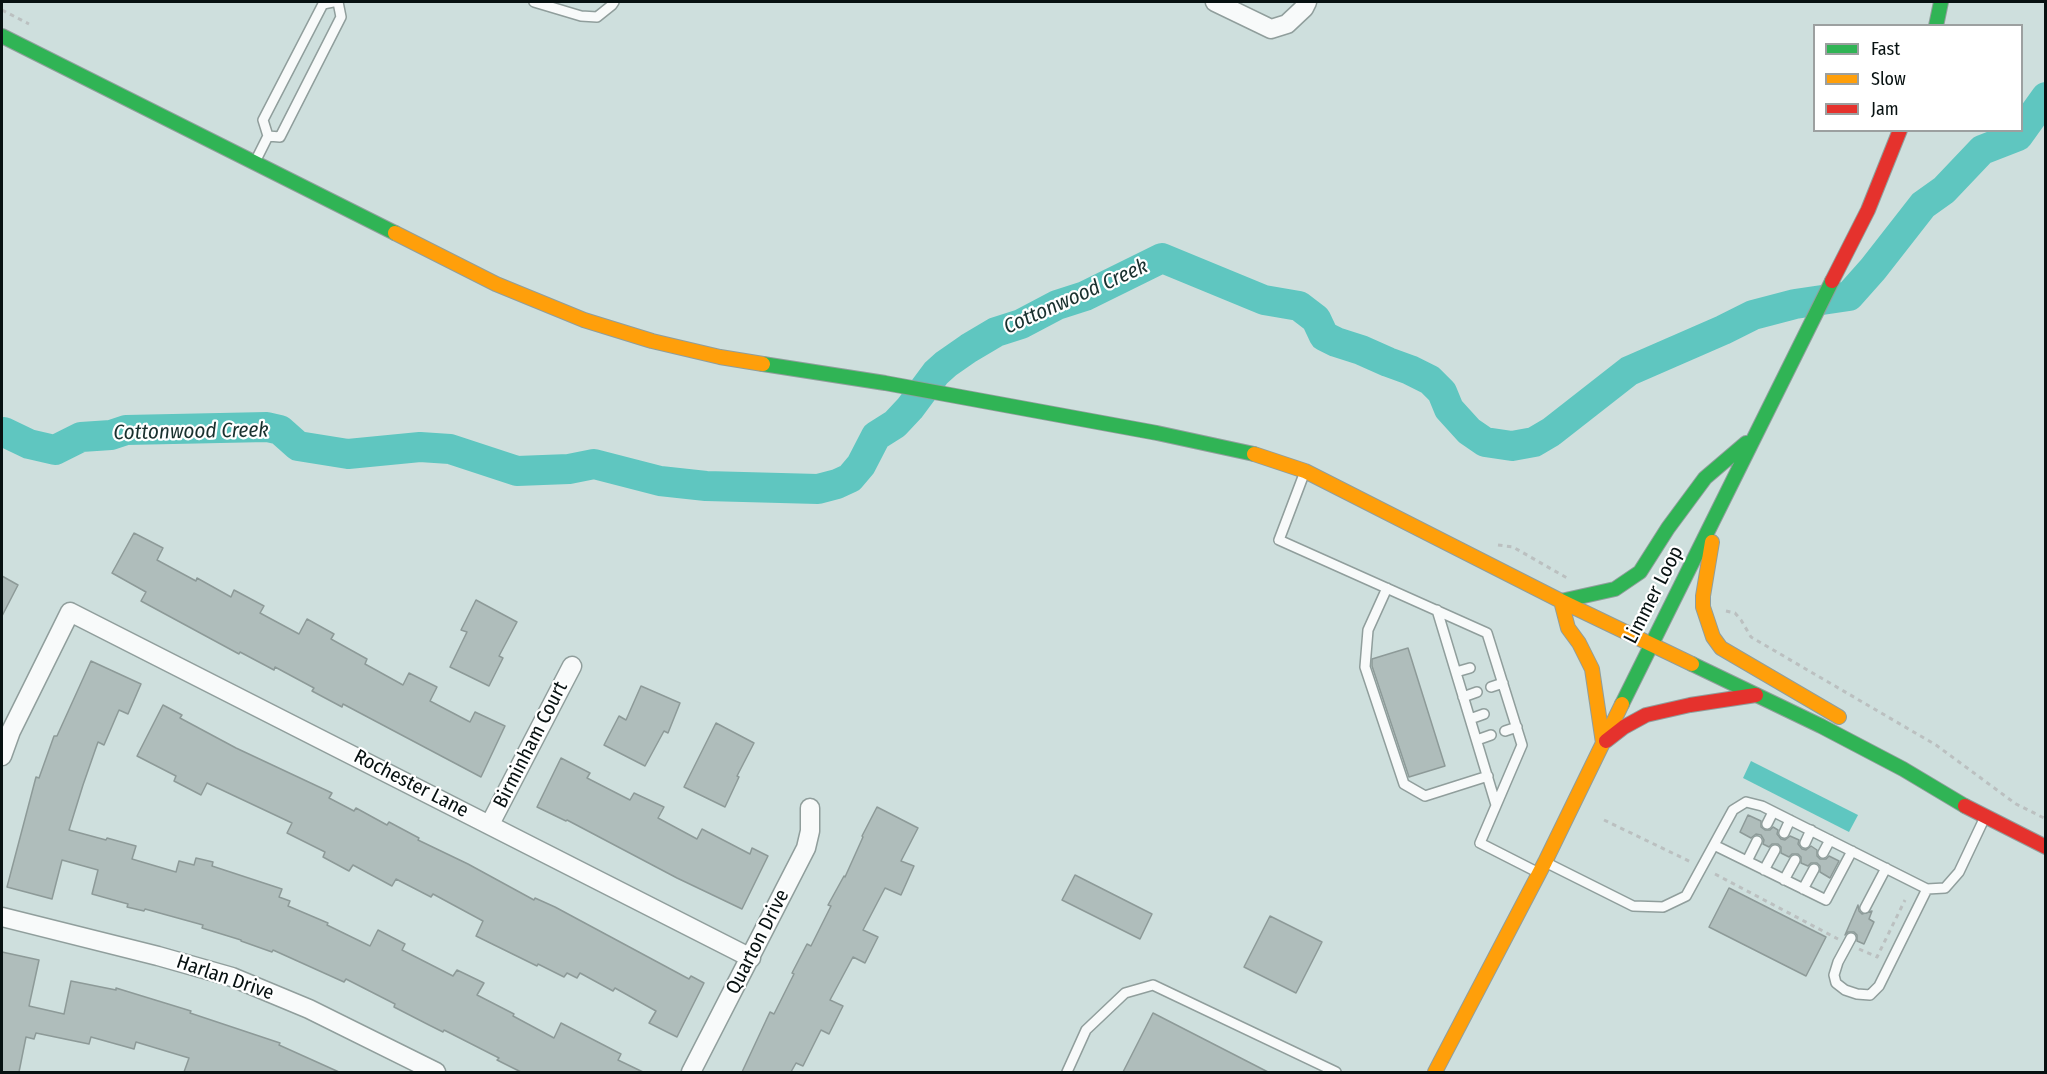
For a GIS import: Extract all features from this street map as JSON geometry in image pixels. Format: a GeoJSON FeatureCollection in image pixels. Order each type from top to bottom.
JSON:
{"type":"FeatureCollection","features":[{"type":"Feature","properties":{"kind":"main road"},"geometry":{"type":"LineString","coordinates":[[1936,24],[1941,2]]}},
{"type":"Feature","properties":{"kind":"main road"},"geometry":{"type":"LineString","coordinates":[[2,36],[496,284],[584,320],[652,341],[720,357],[885,383],[1221,445],[1305,471],[1561,601],[1821,726],[1903,769],[1985,817],[2046,848]]}},
{"type":"Feature","properties":{"kind":"main road","name":"Limmer Loop"},"geometry":{"type":"LineString","coordinates":[[1435,1072],[1542,868],[1754,436],[1868,210],[1899,132]]}},
{"type":"Feature","properties":{"kind":"main road"},"geometry":{"type":"LineString","coordinates":[[1561,601],[1615,589],[1640,572],[1668,528],[1705,478],[1754,436]]}},
{"type":"Feature","properties":{"kind":"main road"},"geometry":{"type":"LineString","coordinates":[[1717,512],[1703,596],[1706,618],[1713,637],[1721,648],[1732,656],[1860,729],[1903,769]]}},
{"type":"Feature","properties":{"kind":"main road"},"geometry":{"type":"LineString","coordinates":[[1561,601],[1568,628],[1579,643],[1592,669],[1603,743],[1624,727],[1646,715],[1756,694]]}},
{"type":"Feature","properties":{"kind":"street"},"geometry":{"type":"LineString","coordinates":[[1215,2],[1271,29],[1287,24],[1304,8],[1307,2]]}},
{"type":"Feature","properties":{"kind":"street","name":"Rochester Lane"},"geometry":{"type":"LineString","coordinates":[[2,756],[11,731],[70,612],[751,958]]}},
{"type":"Feature","properties":{"kind":"street","name":"Birminham Court"},"geometry":{"type":"LineString","coordinates":[[490,824],[572,666]]}},
{"type":"Feature","properties":{"kind":"street","name":"Quarton Drive"},"geometry":{"type":"LineString","coordinates":[[691,1072],[806,848],[810,831],[810,808]]}},
{"type":"Feature","properties":{"kind":"street","name":"Harlan Drive"},"geometry":{"type":"LineString","coordinates":[[2,917],[232,977],[309,1009],[436,1072]]}},
{"type":"Feature","properties":{"kind":"lane"},"geometry":{"type":"LineString","coordinates":[[255,163],[268,136],[263,120],[323,4],[333,2]]}},
{"type":"Feature","properties":{"kind":"lane"},"geometry":{"type":"LineString","coordinates":[[268,136],[280,137],[341,17],[338,2]]}},
{"type":"Feature","properties":{"kind":"lane"},"geometry":{"type":"LineString","coordinates":[[534,2],[580,16],[597,17],[614,2]]}},
{"type":"Feature","properties":{"kind":"lane"},"geometry":{"type":"LineString","coordinates":[[1305,471],[1279,540],[1487,633],[1522,745],[1480,843],[1633,906],[1663,907],[1686,896],[1733,810],[1746,802],[1761,806],[1928,889],[1945,888],[1959,872],[1985,817]]}},
{"type":"Feature","properties":{"kind":"lane"},"geometry":{"type":"LineString","coordinates":[[1387,588],[1368,630],[1365,667],[1404,784],[1425,796],[1488,776]]}},
{"type":"Feature","properties":{"kind":"lane"},"geometry":{"type":"LineString","coordinates":[[1437,610],[1496,805]]}},
{"type":"Feature","properties":{"kind":"lane"},"geometry":{"type":"LineString","coordinates":[[1485,663],[1495,660]]}},
{"type":"Feature","properties":{"kind":"lane"},"geometry":{"type":"LineString","coordinates":[[1456,672],[1470,668]]}},
{"type":"Feature","properties":{"kind":"lane"},"geometry":{"type":"LineString","coordinates":[[1491,687],[1503,683]]}},
{"type":"Feature","properties":{"kind":"lane"},"geometry":{"type":"LineString","coordinates":[[1463,697],[1477,692]]}},
{"type":"Feature","properties":{"kind":"lane"},"geometry":{"type":"LineString","coordinates":[[1499,710],[1510,706]]}},
{"type":"Feature","properties":{"kind":"lane"},"geometry":{"type":"LineString","coordinates":[[1470,719],[1484,714]]}},
{"type":"Feature","properties":{"kind":"lane"},"geometry":{"type":"LineString","coordinates":[[1505,731],[1517,727]]}},
{"type":"Feature","properties":{"kind":"lane"},"geometry":{"type":"LineString","coordinates":[[1477,740],[1491,735]]}},
{"type":"Feature","properties":{"kind":"lane"},"geometry":{"type":"LineString","coordinates":[[1767,824],[1773,812]]}},
{"type":"Feature","properties":{"kind":"lane"},"geometry":{"type":"LineString","coordinates":[[1784,833],[1790,820]]}},
{"type":"Feature","properties":{"kind":"lane"},"geometry":{"type":"LineString","coordinates":[[1805,843],[1811,831]]}},
{"type":"Feature","properties":{"kind":"lane"},"geometry":{"type":"LineString","coordinates":[[1823,853],[1830,840]]}},
{"type":"Feature","properties":{"kind":"lane"},"geometry":{"type":"LineString","coordinates":[[1746,861],[1757,841]]}},
{"type":"Feature","properties":{"kind":"lane"},"geometry":{"type":"LineString","coordinates":[[1714,845],[1826,900],[1852,851]]}},
{"type":"Feature","properties":{"kind":"lane"},"geometry":{"type":"LineString","coordinates":[[1764,870],[1774,850]]}},
{"type":"Feature","properties":{"kind":"lane"},"geometry":{"type":"LineString","coordinates":[[1784,880],[1795,860]]}},
{"type":"Feature","properties":{"kind":"lane"},"geometry":{"type":"LineString","coordinates":[[1865,908],[1886,868]]}},
{"type":"Feature","properties":{"kind":"lane"},"geometry":{"type":"LineString","coordinates":[[1803,889],[1814,869]]}},
{"type":"Feature","properties":{"kind":"lane"},"geometry":{"type":"LineString","coordinates":[[1851,942],[1834,975],[1836,983],[1851,992],[1870,995],[1879,986],[1928,889]]}},
{"type":"Feature","properties":{"kind":"lane"},"geometry":{"type":"LineString","coordinates":[[1067,1072],[1086,1030],[1125,993],[1153,985],[1330,1071]]}},
{"type":"Feature","properties":{"kind":"path"},"geometry":{"type":"LineString","coordinates":[[2,10],[38,29]]}},
{"type":"Feature","properties":{"kind":"path"},"geometry":{"type":"LineString","coordinates":[[1725,611],[1735,613],[1742,620],[1751,637],[1936,745],[2016,804],[2046,819]]}},
{"type":"Feature","properties":{"kind":"path"},"geometry":{"type":"LineString","coordinates":[[1604,820],[1691,862]]}},
{"type":"Feature","properties":{"kind":"path"},"geometry":{"type":"LineString","coordinates":[[1715,874],[1841,940]]}},
{"type":"Feature","properties":{"kind":"path"},"geometry":{"type":"LineString","coordinates":[[1851,942],[1877,957],[1906,898]]}},
{"type":"Feature","properties":{"kind":"water"},"geometry":{"type":"Polygon","coordinates":[[[1751,761],[1858,815],[1849,832],[1743,778],[1751,761]]]}},
{"type":"Feature","properties":{"kind":"building"},"geometry":{"type":"Polygon","coordinates":[[[134,533],[163,548],[157,560],[196,581],[197,578],[231,597],[234,590],[264,606],[260,613],[299,634],[307,619],[334,634],[331,639],[367,659],[365,664],[403,685],[409,673],[437,687],[430,701],[470,722],[475,712],[505,726],[481,777],[343,704],[342,707],[312,691],[314,688],[275,667],[274,670],[240,652],[239,654],[141,601],[146,592],[112,573],[134,533]]]}},
{"type":"Feature","properties":{"kind":"building"},"geometry":{"type":"Polygon","coordinates":[[[2,576],[18,585],[2,616],[2,576]]]}},
{"type":"Feature","properties":{"kind":"building"},"geometry":{"type":"Polygon","coordinates":[[[476,600],[517,622],[499,656],[503,658],[489,686],[450,667],[467,632],[461,630],[476,600]]]}},
{"type":"Feature","properties":{"kind":"building"},"geometry":{"type":"Polygon","coordinates":[[[1408,648],[1445,766],[1409,777],[1372,666],[1372,659],[1408,648]]]}},
{"type":"Feature","properties":{"kind":"building"},"geometry":{"type":"Polygon","coordinates":[[[91,661],[141,684],[128,714],[119,710],[104,745],[98,742],[69,830],[136,846],[132,859],[176,872],[179,861],[194,865],[196,858],[213,862],[212,866],[282,889],[279,897],[290,901],[288,906],[328,923],[327,925],[370,946],[378,930],[405,944],[402,950],[453,976],[457,970],[484,983],[477,995],[554,1038],[561,1023],[621,1054],[618,1060],[643,1072],[521,1072],[497,1060],[499,1058],[394,1007],[395,1004],[346,979],[344,982],[273,950],[272,952],[202,928],[203,925],[145,909],[144,911],[127,907],[128,904],[92,894],[98,870],[62,860],[52,899],[7,887],[36,777],[39,778],[54,736],[57,736],[91,661]]]}},
{"type":"Feature","properties":{"kind":"building"},"geometry":{"type":"Polygon","coordinates":[[[641,686],[680,703],[668,733],[664,731],[645,766],[604,745],[619,716],[626,720],[641,686]]]}},
{"type":"Feature","properties":{"kind":"building"},"geometry":{"type":"Polygon","coordinates":[[[163,705],[182,715],[180,718],[236,748],[332,793],[329,798],[354,811],[356,808],[387,825],[389,822],[419,838],[418,840],[534,900],[535,898],[555,907],[689,979],[691,976],[704,983],[677,1037],[649,1023],[656,1011],[615,988],[613,991],[580,973],[577,978],[567,973],[564,977],[476,936],[483,921],[433,894],[431,897],[396,879],[392,886],[353,865],[349,871],[323,857],[325,852],[287,833],[292,823],[207,783],[201,795],[174,781],[176,776],[137,756],[163,705]]]}},
{"type":"Feature","properties":{"kind":"building"},"geometry":{"type":"Polygon","coordinates":[[[716,723],[754,743],[737,776],[739,777],[725,807],[684,787],[716,723]]]}},
{"type":"Feature","properties":{"kind":"building"},"geometry":{"type":"Polygon","coordinates":[[[561,758],[590,773],[587,778],[630,800],[634,793],[664,807],[658,818],[697,839],[702,829],[750,854],[752,848],[768,856],[742,909],[537,807],[561,758]]]}},
{"type":"Feature","properties":{"kind":"building"},"geometry":{"type":"Polygon","coordinates":[[[877,807],[918,828],[901,861],[914,866],[901,895],[885,888],[863,930],[878,937],[865,963],[853,957],[830,1000],[843,1006],[829,1034],[821,1030],[803,1066],[796,1063],[791,1072],[742,1072],[770,1012],[774,1014],[807,944],[811,946],[831,906],[828,905],[845,877],[877,807]]]}},
{"type":"Feature","properties":{"kind":"building"},"geometry":{"type":"Polygon","coordinates":[[[1748,815],[1761,821],[1761,827],[1765,830],[1773,827],[1778,830],[1777,834],[1781,839],[1785,840],[1790,836],[1799,840],[1798,844],[1806,850],[1811,846],[1817,850],[1817,856],[1820,859],[1826,859],[1829,856],[1839,861],[1830,878],[1820,872],[1820,866],[1817,863],[1811,863],[1808,866],[1801,863],[1801,857],[1798,854],[1792,854],[1789,857],[1781,853],[1781,847],[1778,844],[1772,844],[1769,847],[1763,844],[1764,840],[1761,835],[1756,834],[1751,838],[1740,832],[1748,815]]]}},
{"type":"Feature","properties":{"kind":"building"},"geometry":{"type":"Polygon","coordinates":[[[1075,875],[1152,914],[1140,939],[1062,900],[1075,875]]]}},
{"type":"Feature","properties":{"kind":"building"},"geometry":{"type":"Polygon","coordinates":[[[1729,888],[1826,937],[1806,976],[1709,927],[1729,888]]]}},
{"type":"Feature","properties":{"kind":"building"},"geometry":{"type":"Polygon","coordinates":[[[1858,905],[1862,914],[1872,911],[1869,919],[1874,922],[1864,944],[1857,941],[1857,935],[1854,932],[1848,932],[1845,935],[1858,905]]]}},
{"type":"Feature","properties":{"kind":"building"},"geometry":{"type":"Polygon","coordinates":[[[1270,916],[1322,942],[1296,993],[1244,967],[1270,916]]]}},
{"type":"Feature","properties":{"kind":"building"},"geometry":{"type":"Polygon","coordinates":[[[2,952],[39,960],[29,1006],[64,1014],[71,981],[116,990],[116,988],[191,1011],[190,1013],[280,1043],[279,1045],[339,1072],[184,1072],[189,1058],[136,1042],[134,1049],[91,1037],[89,1044],[36,1033],[34,1039],[26,1037],[19,1072],[2,1072],[2,952]]]}},
{"type":"Feature","properties":{"kind":"building"},"geometry":{"type":"Polygon","coordinates":[[[1153,1013],[1268,1072],[1123,1072],[1153,1013]]]}},
{"type":"Feature","properties":{"kind":"waterway","name":"Cottonwood Creek"},"geometry":{"type":"LineString","coordinates":[[2023,129],[2046,97]]}},
{"type":"Feature","properties":{"kind":"waterway","name":"Cottonwood Creek"},"geometry":{"type":"LineString","coordinates":[[2,433],[29,444],[55,450],[81,437],[111,435],[126,430],[267,427],[280,430],[298,446],[348,454],[420,447],[450,449],[517,471],[569,469],[594,464],[660,481],[706,486],[818,489],[850,478],[861,465],[876,436],[895,424],[936,373],[969,348],[996,332],[1021,324],[1057,305],[1085,296],[1162,258],[1264,300],[1299,306],[1316,319],[1324,336],[1430,380],[1442,392],[1449,409],[1469,431],[1485,442],[1512,446],[1534,442],[1551,432],[1629,371],[1753,315],[1795,304],[1849,296],[1923,205],[1944,190],[1982,150],[2018,136],[2021,132]]}},
{"type":"Feature","properties":{"kind":"traffic: fast"},"geometry":{"type":"LineString","coordinates":[[1936,24],[1941,2]]}},
{"type":"Feature","properties":{"kind":"traffic: fast"},"geometry":{"type":"LineString","coordinates":[[2,36],[395,233]]}},
{"type":"Feature","properties":{"kind":"traffic: fast"},"geometry":{"type":"LineString","coordinates":[[1622,704],[1832,281]]}},
{"type":"Feature","properties":{"kind":"traffic: fast"},"geometry":{"type":"LineString","coordinates":[[763,364],[885,383],[1157,433],[1254,454]]}},
{"type":"Feature","properties":{"kind":"traffic: fast"},"geometry":{"type":"LineString","coordinates":[[1561,601],[1615,589],[1640,572],[1668,528],[1705,478],[1746,443]]}},
{"type":"Feature","properties":{"kind":"traffic: fast"},"geometry":{"type":"LineString","coordinates":[[1692,664],[1821,726],[1903,769],[1965,806]]}},
{"type":"Feature","properties":{"kind":"traffic: slow"},"geometry":{"type":"LineString","coordinates":[[395,233],[496,284],[584,320],[652,341],[720,357],[763,364]]}},
{"type":"Feature","properties":{"kind":"traffic: slow"},"geometry":{"type":"LineString","coordinates":[[1254,454],[1305,471],[1561,601],[1692,664]]}},
{"type":"Feature","properties":{"kind":"traffic: slow"},"geometry":{"type":"LineString","coordinates":[[1712,542],[1703,607],[1713,637],[1721,648],[1839,717]]}},
{"type":"Feature","properties":{"kind":"traffic: slow"},"geometry":{"type":"LineString","coordinates":[[1561,601],[1568,628],[1579,643],[1592,669],[1603,743]]}},
{"type":"Feature","properties":{"kind":"traffic: slow"},"geometry":{"type":"LineString","coordinates":[[1435,1072],[1545,862],[1622,704]]}},
{"type":"Feature","properties":{"kind":"traffic: jam"},"geometry":{"type":"LineString","coordinates":[[1832,281],[1868,210],[1899,132]]}},
{"type":"Feature","properties":{"kind":"traffic: jam"},"geometry":{"type":"LineString","coordinates":[[1606,741],[1624,727],[1646,715],[1690,705],[1756,695]]}},
{"type":"Feature","properties":{"kind":"traffic: jam"},"geometry":{"type":"LineString","coordinates":[[1965,806],[2046,847]]}}]}
